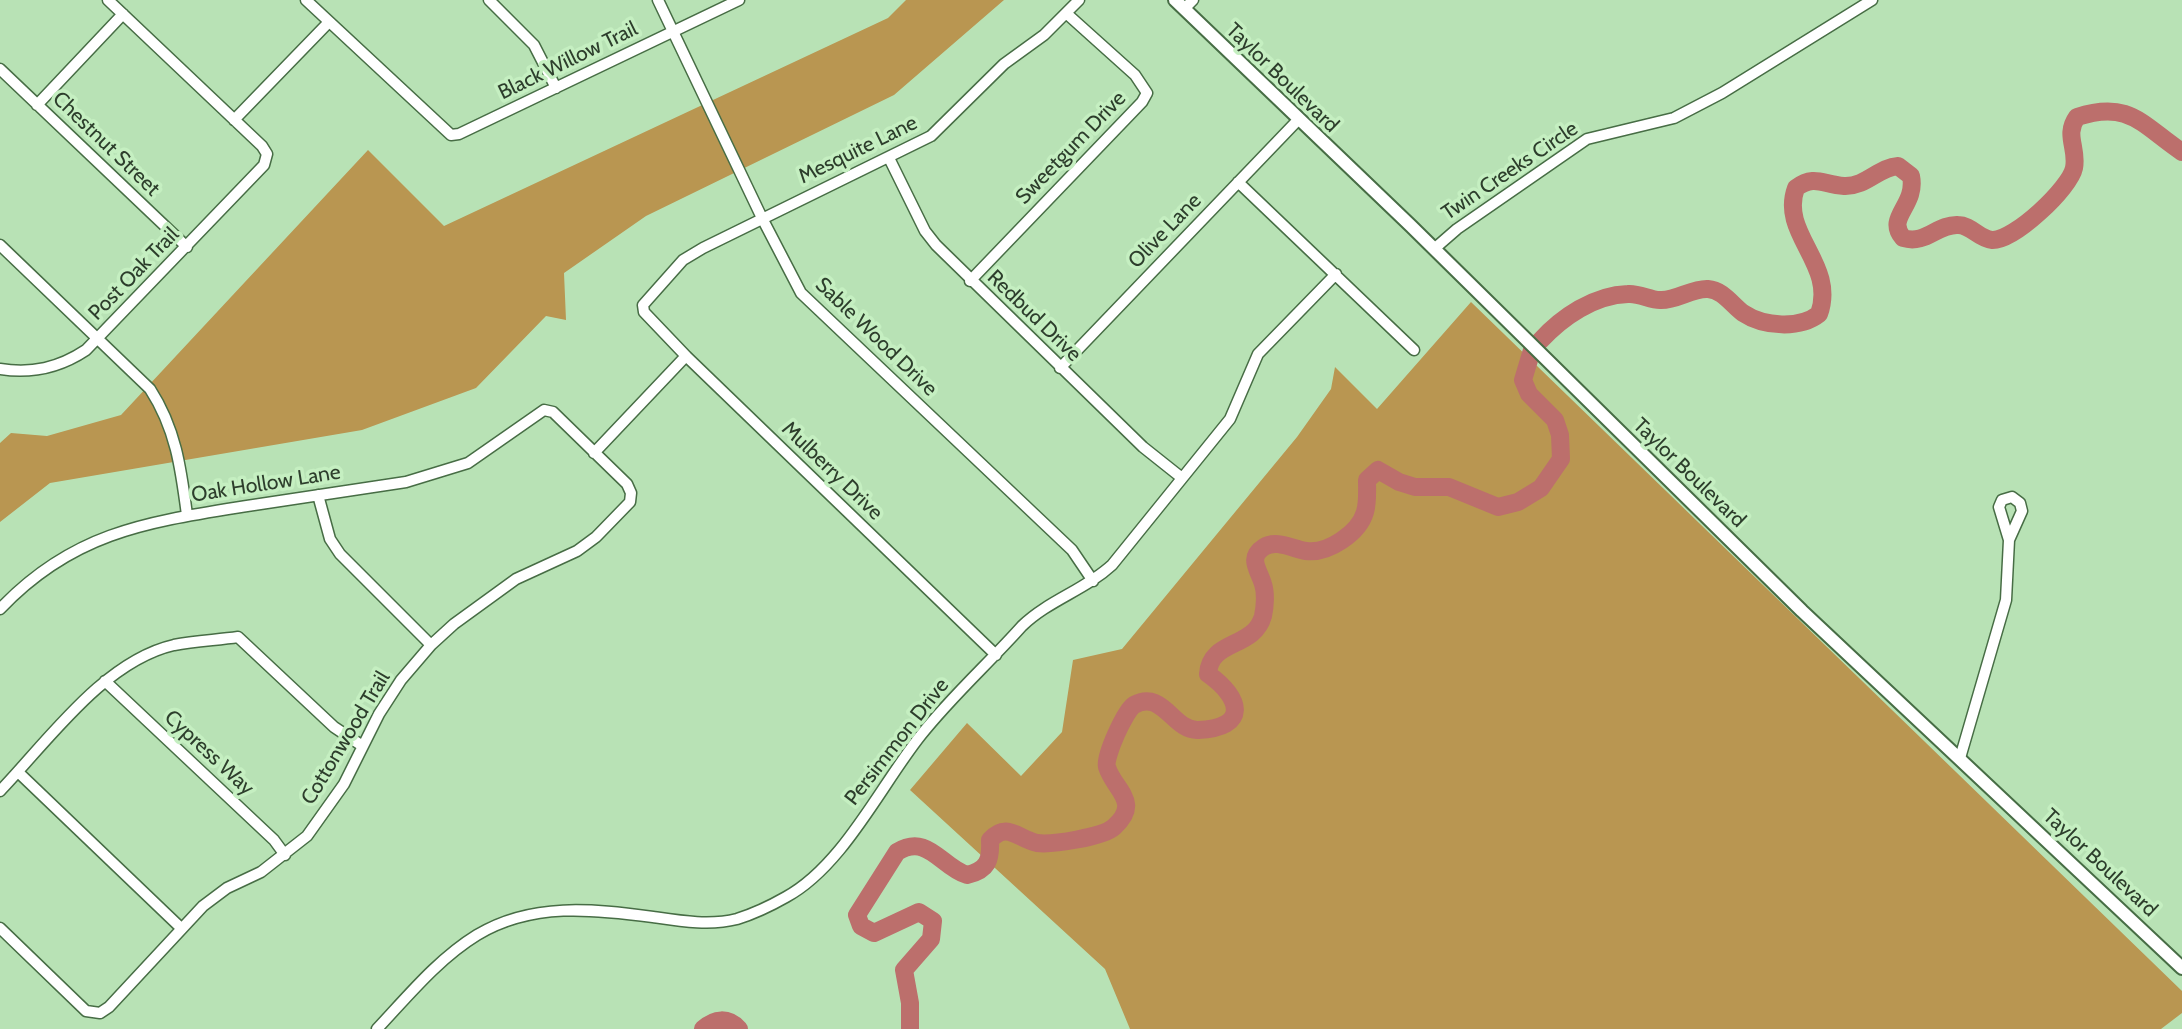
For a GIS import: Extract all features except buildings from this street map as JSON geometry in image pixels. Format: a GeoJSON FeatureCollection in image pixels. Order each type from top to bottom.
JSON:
{"type":"FeatureCollection","features":[{"type":"Feature","properties":{"kind":"street"},"geometry":{"type":"LineString","coordinates":[[108,0],[234,120],[329,22],[306,0]]}},
{"type":"Feature","properties":{"kind":"street"},"geometry":{"type":"LineString","coordinates":[[489,0],[534,45],[556,88]]}},
{"type":"Feature","properties":{"kind":"street","name":"Sable Wood Drive"},"geometry":{"type":"LineString","coordinates":[[658,0],[762,218],[801,293],[1072,551],[1093,581]]}},
{"type":"Feature","properties":{"kind":"street","name":"Black Willow Trail"},"geometry":{"type":"LineString","coordinates":[[329,22],[451,135],[459,134],[739,0]]}},
{"type":"Feature","properties":{"kind":"street","name":"Mesquite Lane"},"geometry":{"type":"LineString","coordinates":[[644,312],[646,299],[683,260],[762,218],[889,158],[938,130],[989,78],[1044,36],[1079,0]]}},
{"type":"Feature","properties":{"kind":"street","name":"Twin Creeks Circle"},"geometry":{"type":"LineString","coordinates":[[1434,250],[1457,229],[1587,139],[1674,117],[1722,93],[1872,0]]}},
{"type":"Feature","properties":{"kind":"street","name":"Taylor Boulevard"},"geometry":{"type":"LineString","coordinates":[[1184,3],[1297,121],[1434,250],[1802,611],[2182,968]]}},
{"type":"Feature","properties":{"kind":"street","name":"Sweetgum Drive"},"geometry":{"type":"LineString","coordinates":[[971,281],[1142,102],[1147,93],[1135,75],[1066,13]]}},
{"type":"Feature","properties":{"kind":"street"},"geometry":{"type":"LineString","coordinates":[[37,105],[123,14]]}},
{"type":"Feature","properties":{"kind":"street","name":"Chestnut Street"},"geometry":{"type":"LineString","coordinates":[[0,69],[187,247]]}},
{"type":"Feature","properties":{"kind":"street","name":"Post Oak Trail"},"geometry":{"type":"LineString","coordinates":[[0,369],[18,372],[45,370],[68,362],[98,339],[187,247],[264,165],[267,154],[234,120]]}},
{"type":"Feature","properties":{"kind":"street","name":"Olive Lane"},"geometry":{"type":"LineString","coordinates":[[1060,368],[1297,121]]}},
{"type":"Feature","properties":{"kind":"street","name":"Redbud Drive"},"geometry":{"type":"LineString","coordinates":[[889,158],[925,231],[971,281],[1060,368],[1143,447],[1182,478]]}},
{"type":"Feature","properties":{"kind":"street"},"geometry":{"type":"LineString","coordinates":[[1238,182],[1413,350]]}},
{"type":"Feature","properties":{"kind":"street"},"geometry":{"type":"LineString","coordinates":[[0,245],[150,389],[166,415],[178,448],[187,515]]}},
{"type":"Feature","properties":{"kind":"street","name":"Persimmon Drive"},"geometry":{"type":"LineString","coordinates":[[377,1029],[441,961],[478,935],[506,922],[538,913],[589,908],[694,923],[737,919],[787,897],[812,878],[833,856],[922,734],[1035,614],[1093,581],[1112,565],[1230,419],[1258,354],[1336,274]]}},
{"type":"Feature","properties":{"kind":"street","name":"Mulberry Drive"},"geometry":{"type":"LineString","coordinates":[[644,312],[686,356],[996,656]]}},
{"type":"Feature","properties":{"kind":"street"},"geometry":{"type":"LineString","coordinates":[[594,453],[686,356]]}},
{"type":"Feature","properties":{"kind":"street","name":"Oak Hollow Lane"},"geometry":{"type":"LineString","coordinates":[[0,609],[34,576],[89,543],[124,529],[187,515],[406,482],[439,474],[492,449],[544,410],[553,412],[594,453]]}},
{"type":"Feature","properties":{"kind":"street","name":"Cottonwood Trail"},"geometry":{"type":"LineString","coordinates":[[0,928],[86,1011],[100,1013],[109,1007],[202,906],[227,888],[261,872],[307,836],[329,809],[361,745],[401,680],[432,645],[454,624],[516,579],[577,551],[596,537],[630,502],[631,493],[594,453]]}},
{"type":"Feature","properties":{"kind":"street"},"geometry":{"type":"LineString","coordinates":[[317,495],[330,539],[340,554],[432,645]]}},
{"type":"Feature","properties":{"kind":"street"},"geometry":{"type":"LineString","coordinates":[[1960,758],[2006,600],[2009,540]]}},
{"type":"Feature","properties":{"kind":"street"},"geometry":{"type":"LineString","coordinates":[[0,791],[105,681],[127,665],[163,649],[238,637],[334,727],[361,745]]}},
{"type":"Feature","properties":{"kind":"street","name":"Cypress Way"},"geometry":{"type":"LineString","coordinates":[[105,681],[274,840],[285,855]]}},
{"type":"Feature","properties":{"kind":"street"},"geometry":{"type":"LineString","coordinates":[[18,772],[181,928]]}},
{"type":"Feature","properties":{"kind":"shaded area"},"geometry":{"type":"Polygon","coordinates":[[[906,0],[1004,0],[894,95],[646,216],[564,273],[566,320],[546,316],[476,388],[362,430],[50,483],[0,522],[0,443],[11,433],[47,436],[121,415],[368,150],[444,226],[888,18],[906,0]]]}},
{"type":"Feature","properties":{"kind":"shaded area"},"geometry":{"type":"Polygon","coordinates":[[[1471,302],[2182,991],[2182,1013],[2161,1029],[1130,1029],[1105,969],[910,790],[967,723],[1021,776],[1062,732],[1073,660],[1122,649],[1297,437],[1331,389],[1335,367],[1377,409],[1471,302]]]}},
{"type":"Feature","properties":{"kind":"waterway"},"geometry":{"type":"LineString","coordinates":[[1540,341],[1580,309],[1615,295],[1628,294],[1666,300],[1708,289],[1718,292],[1743,313],[1761,321],[1792,324],[1811,319],[1819,314],[1821,280],[1795,220],[1793,205],[1796,188],[1809,182],[1852,185],[1898,166],[1911,176],[1912,186],[1899,217],[1898,231],[1903,238],[1918,239],[1958,225],[1992,240],[2002,238],[2027,223],[2063,188],[2074,168],[2071,136],[2077,117],[2095,112],[2122,113],[2144,124],[2182,152]]}},
{"type":"Feature","properties":{"kind":"waterway"},"geometry":{"type":"LineString","coordinates":[[910,1029],[910,1003],[904,970],[931,939],[933,921],[919,912],[874,933],[861,926],[857,915],[897,852],[917,846],[934,853],[967,875],[984,867],[989,859],[990,840],[1002,832],[1044,843],[1089,837],[1114,827],[1122,818],[1126,803],[1110,775],[1107,762],[1121,725],[1134,705],[1153,702],[1189,729],[1214,728],[1233,718],[1235,710],[1228,693],[1208,674],[1216,655],[1251,634],[1263,616],[1265,592],[1255,560],[1264,547],[1279,544],[1315,551],[1333,546],[1342,540],[1362,520],[1367,504],[1367,480],[1378,470],[1399,482],[1415,487],[1449,487],[1498,507],[1518,502],[1541,488],[1561,459],[1560,435],[1555,420],[1529,394],[1523,380],[1532,350]]}},
{"type":"Feature","properties":{"kind":"waterway"},"geometry":{"type":"LineString","coordinates":[[703,1029],[721,1020],[730,1022],[739,1029]]}}]}
